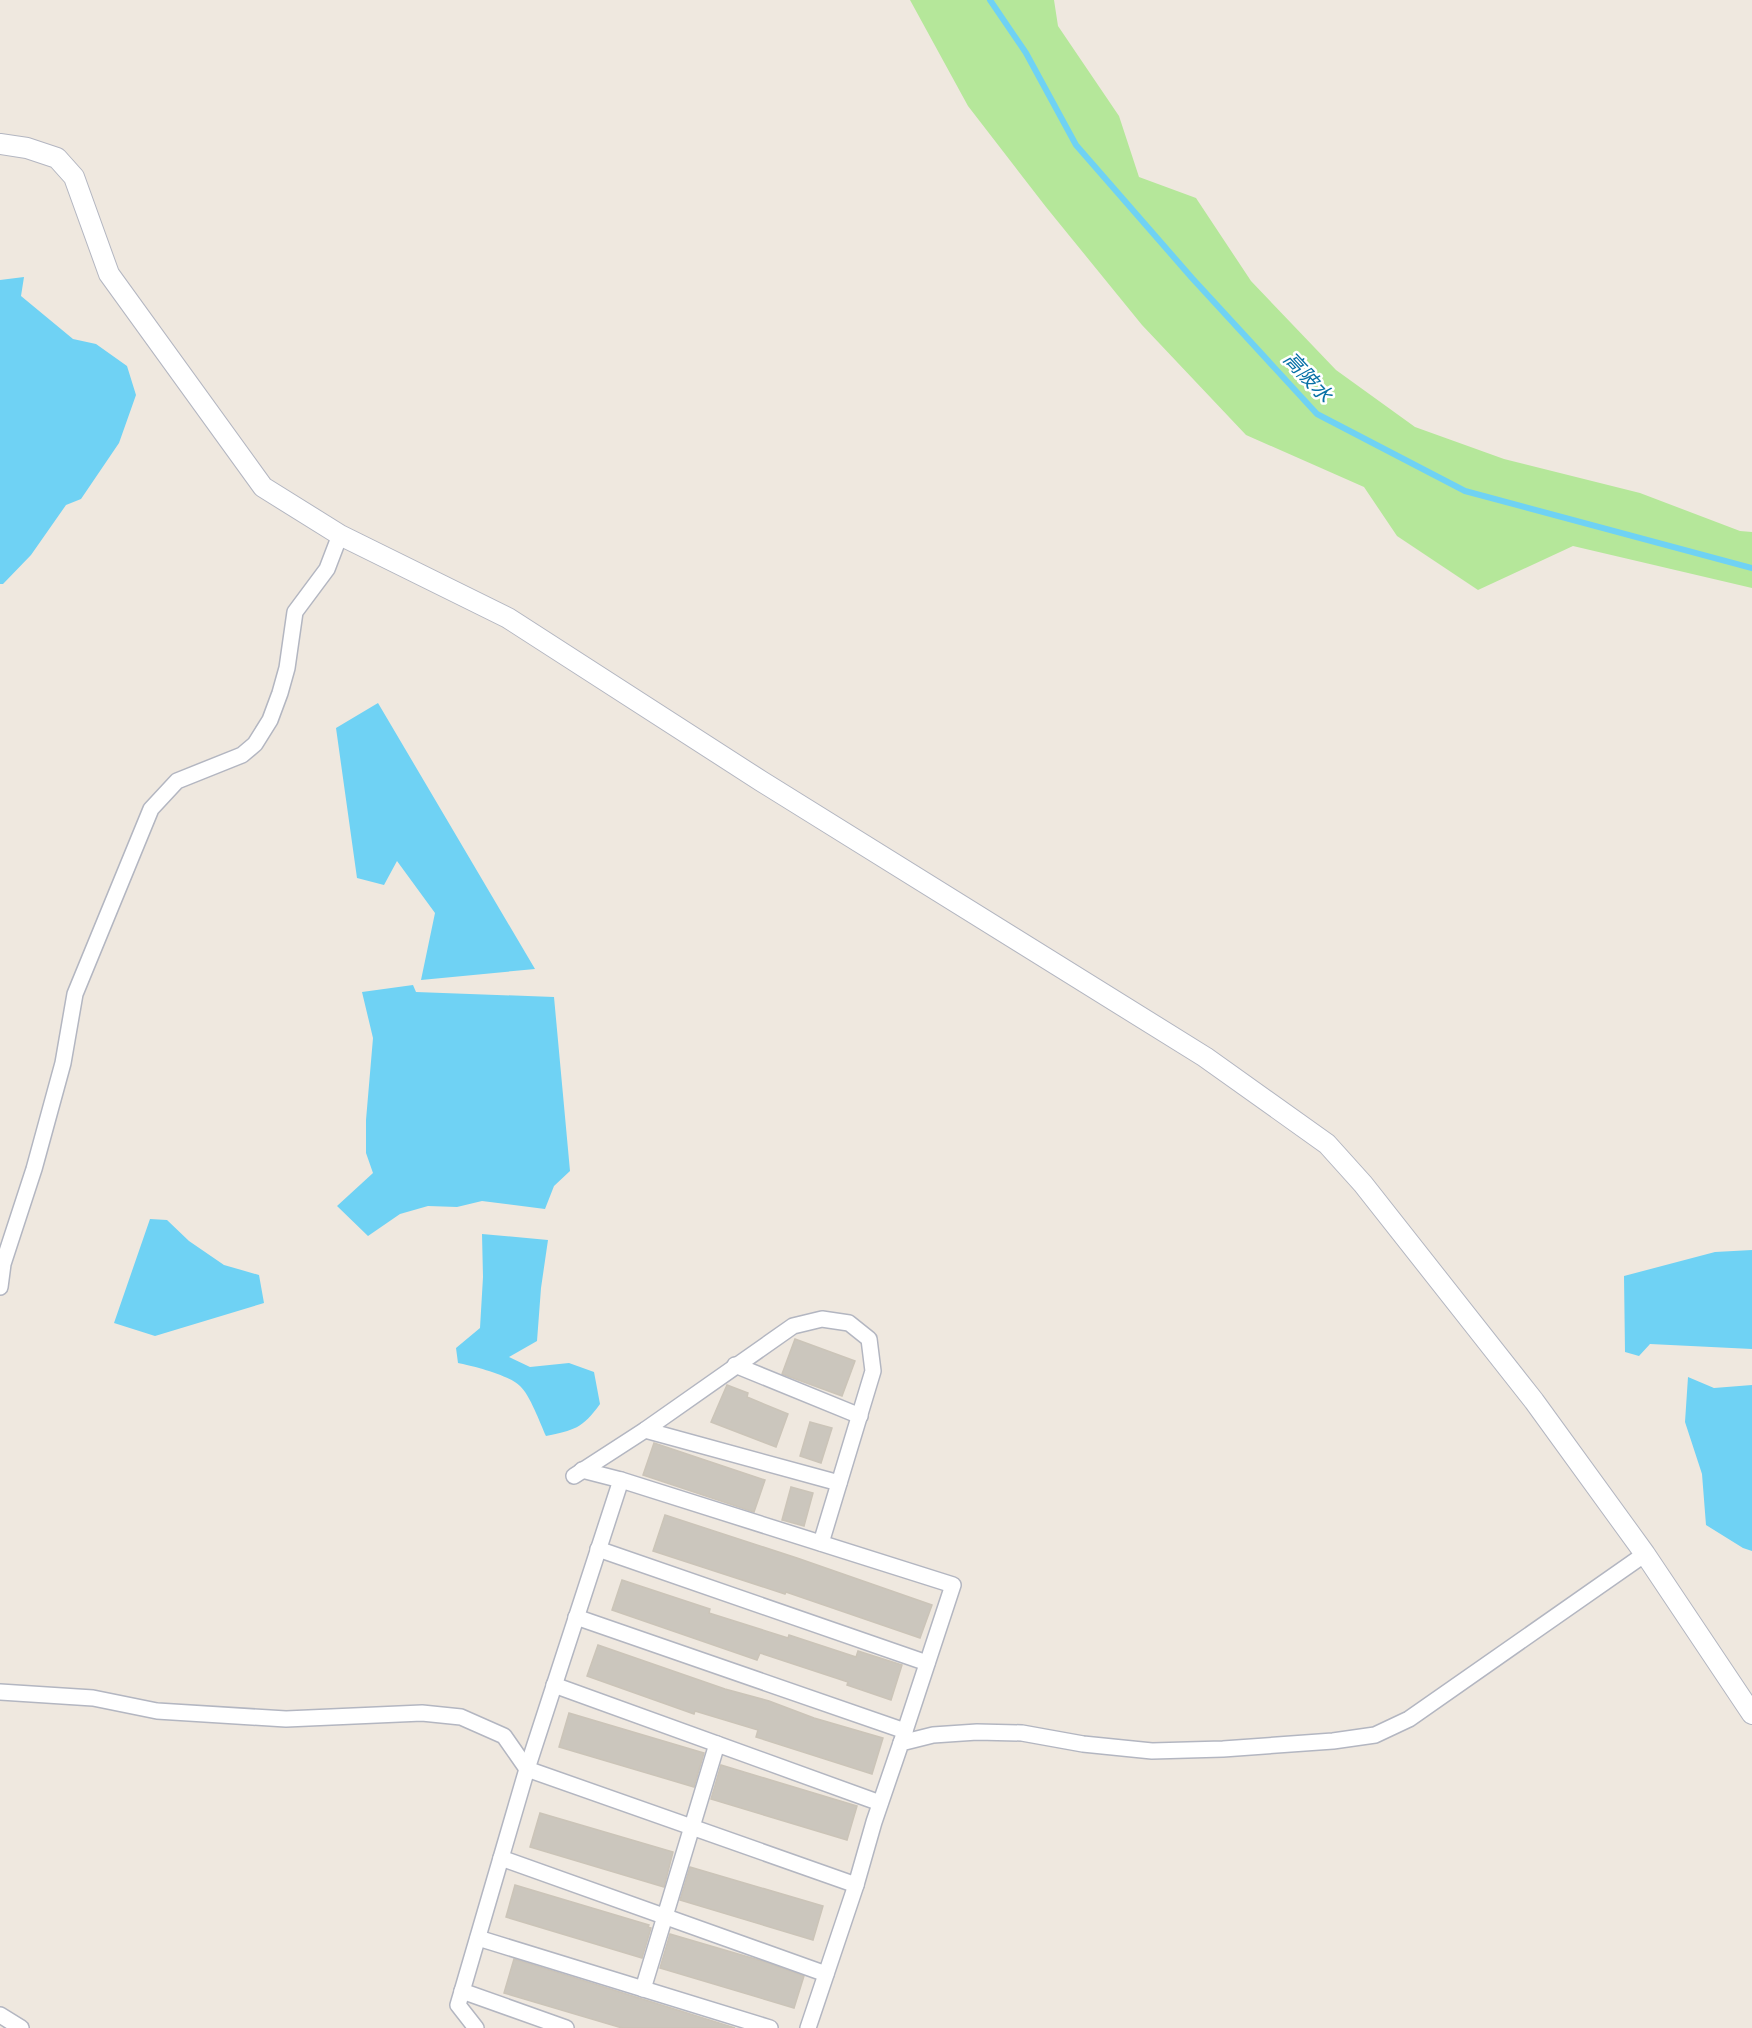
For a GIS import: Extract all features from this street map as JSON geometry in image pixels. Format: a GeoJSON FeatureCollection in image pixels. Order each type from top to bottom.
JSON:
{"type":"FeatureCollection","features":[{"type":"Feature","properties":{"kind":"street"},"geometry":{"type":"LineString","coordinates":[[0,144],[27,148],[57,158],[74,177],[109,274],[263,487],[340,536],[508,618],[761,782],[1205,1057],[1327,1144],[1363,1184],[1534,1401],[1645,1554],[1752,1714]]}},
{"type":"Feature","properties":{"kind":"street"},"geometry":{"type":"LineString","coordinates":[[0,1287],[3,1264],[34,1169],[63,1063],[75,994],[151,809],[177,782],[242,755],[255,744],[270,720],[280,693],[287,668],[295,612],[327,568],[340,536]]}},
{"type":"Feature","properties":{"kind":"street"},"geometry":{"type":"LineString","coordinates":[[808,2028],[953,1585],[621,1480],[578,1473],[645,1430],[793,1326],[822,1319],[849,1323],[869,1339],[873,1371],[821,1543]]}},
{"type":"Feature","properties":{"kind":"street"},"geometry":{"type":"LineString","coordinates":[[735,1365],[860,1416]]}},
{"type":"Feature","properties":{"kind":"street"},"geometry":{"type":"LineString","coordinates":[[645,1430],[839,1483]]}},
{"type":"Feature","properties":{"kind":"street"},"geometry":{"type":"LineString","coordinates":[[476,2028],[458,2006],[527,1769],[621,1480]]}},
{"type":"Feature","properties":{"kind":"street"},"geometry":{"type":"LineString","coordinates":[[598,1549],[927,1663]]}},
{"type":"Feature","properties":{"kind":"street"},"geometry":{"type":"LineString","coordinates":[[576,1617],[903,1737],[966,1732],[1022,1733],[1083,1744],[1152,1751],[1223,1749],[1333,1741],[1375,1735],[1408,1719],[1645,1554]]}},
{"type":"Feature","properties":{"kind":"street"},"geometry":{"type":"LineString","coordinates":[[554,1685],[880,1803]]}},
{"type":"Feature","properties":{"kind":"street"},"geometry":{"type":"LineString","coordinates":[[0,1692],[93,1698],[157,1711],[286,1719],[422,1713],[461,1717],[504,1736],[527,1769],[855,1884]]}},
{"type":"Feature","properties":{"kind":"street"},"geometry":{"type":"LineString","coordinates":[[643,1989],[717,1744]]}},
{"type":"Feature","properties":{"kind":"street"},"geometry":{"type":"LineString","coordinates":[[501,1858],[826,1974]]}},
{"type":"Feature","properties":{"kind":"street"},"geometry":{"type":"LineString","coordinates":[[478,1938],[770,2028]]}},
{"type":"Feature","properties":{"kind":"street"},"geometry":{"type":"LineString","coordinates":[[462,1991],[566,2028]]}},
{"type":"Feature","properties":{"kind":"street"},"geometry":{"type":"LineString","coordinates":[[0,2015],[21,2028]]}},
{"type":"Feature","properties":{"kind":"green space"},"geometry":{"type":"Polygon","coordinates":[[[910,0],[1054,0],[1058,26],[1119,116],[1139,177],[1196,198],[1251,281],[1336,370],[1415,427],[1504,459],[1640,493],[1740,531],[1752,532],[1752,588],[1573,546],[1478,590],[1397,536],[1364,487],[1246,435],[1142,325],[1046,207],[968,106],[910,0]]]}},
{"type":"Feature","properties":{"kind":"water"},"geometry":{"type":"Polygon","coordinates":[[[24,277],[21,296],[73,339],[96,344],[127,366],[136,395],[119,443],[81,499],[66,505],[31,555],[3,584],[0,584],[0,280],[24,277]]]}},
{"type":"Feature","properties":{"kind":"water"},"geometry":{"type":"Polygon","coordinates":[[[378,703],[535,969],[421,980],[435,913],[397,861],[384,885],[357,878],[336,728],[378,703]]]}},
{"type":"Feature","properties":{"kind":"water"},"geometry":{"type":"Polygon","coordinates":[[[413,985],[416,992],[554,997],[570,1171],[554,1186],[545,1209],[482,1201],[457,1207],[428,1206],[400,1214],[368,1236],[337,1206],[373,1173],[366,1153],[366,1120],[373,1038],[362,992],[413,985]]]}},
{"type":"Feature","properties":{"kind":"water"},"geometry":{"type":"Polygon","coordinates":[[[150,1219],[167,1220],[189,1241],[224,1265],[259,1275],[264,1303],[155,1336],[114,1323],[150,1219]]]}},
{"type":"Feature","properties":{"kind":"water"},"geometry":{"type":"Polygon","coordinates":[[[482,1234],[548,1240],[537,1341],[509,1357],[530,1367],[569,1363],[594,1372],[600,1404],[588,1419],[577,1427],[546,1436],[531,1402],[520,1386],[500,1375],[458,1363],[456,1348],[480,1328],[483,1277],[482,1234]]]}},
{"type":"Feature","properties":{"kind":"water"},"geometry":{"type":"Polygon","coordinates":[[[1752,1250],[1752,1349],[1650,1344],[1639,1356],[1625,1352],[1624,1276],[1715,1252],[1752,1250]]]}},
{"type":"Feature","properties":{"kind":"water"},"geometry":{"type":"Polygon","coordinates":[[[1688,1377],[1714,1388],[1752,1385],[1752,1551],[1743,1548],[1706,1525],[1702,1474],[1685,1422],[1688,1377]]]}},
{"type":"Feature","properties":{"kind":"building"},"geometry":{"type":"Polygon","coordinates":[[[795,1339],[855,1361],[842,1396],[782,1374],[795,1339]]]}},
{"type":"Feature","properties":{"kind":"building"},"geometry":{"type":"Polygon","coordinates":[[[727,1385],[748,1393],[747,1397],[788,1414],[776,1447],[711,1422],[727,1385]]]}},
{"type":"Feature","properties":{"kind":"building"},"geometry":{"type":"Polygon","coordinates":[[[810,1422],[832,1428],[821,1463],[800,1456],[810,1422]]]}},
{"type":"Feature","properties":{"kind":"building"},"geometry":{"type":"Polygon","coordinates":[[[654,1443],[765,1480],[754,1512],[643,1475],[654,1443]]]}},
{"type":"Feature","properties":{"kind":"building"},"geometry":{"type":"Polygon","coordinates":[[[791,1487],[813,1493],[804,1526],[782,1520],[791,1487]]]}},
{"type":"Feature","properties":{"kind":"building"},"geometry":{"type":"Polygon","coordinates":[[[665,1515],[932,1605],[920,1638],[786,1592],[785,1594],[653,1551],[665,1515]]]}},
{"type":"Feature","properties":{"kind":"building"},"geometry":{"type":"Polygon","coordinates":[[[622,1580],[710,1609],[709,1613],[788,1638],[789,1635],[856,1657],[858,1651],[902,1665],[891,1700],[847,1685],[848,1682],[760,1653],[757,1660],[612,1610],[622,1580]]]}},
{"type":"Feature","properties":{"kind":"building"},"geometry":{"type":"Polygon","coordinates":[[[598,1645],[725,1689],[883,1738],[872,1774],[756,1737],[758,1730],[695,1711],[694,1714],[587,1676],[598,1645]]]}},
{"type":"Feature","properties":{"kind":"building"},"geometry":{"type":"Polygon","coordinates":[[[569,1713],[704,1753],[694,1787],[559,1747],[569,1713]]]}},
{"type":"Feature","properties":{"kind":"building"},"geometry":{"type":"Polygon","coordinates":[[[721,1765],[857,1806],[847,1840],[711,1799],[721,1765]]]}},
{"type":"Feature","properties":{"kind":"building"},"geometry":{"type":"Polygon","coordinates":[[[540,1813],[673,1852],[664,1887],[530,1847],[540,1813]]]}},
{"type":"Feature","properties":{"kind":"building"},"geometry":{"type":"Polygon","coordinates":[[[690,1867],[823,1906],[813,1940],[680,1900],[690,1867]]]}},
{"type":"Feature","properties":{"kind":"building"},"geometry":{"type":"Polygon","coordinates":[[[515,1885],[649,1925],[648,1927],[651,1928],[642,1958],[506,1917],[515,1885]]]}},
{"type":"Feature","properties":{"kind":"building"},"geometry":{"type":"Polygon","coordinates":[[[670,1934],[804,1976],[794,2008],[660,1968],[670,1934]]]}},
{"type":"Feature","properties":{"kind":"building"},"geometry":{"type":"Polygon","coordinates":[[[514,1959],[735,2028],[622,2028],[504,1993],[514,1959]]]}},
{"type":"Feature","properties":{"kind":"waterway","name":"高陂水"},"geometry":{"type":"LineString","coordinates":[[990,0],[1026,53],[1076,145],[1192,278],[1317,414],[1465,491],[1752,568]]}}]}
